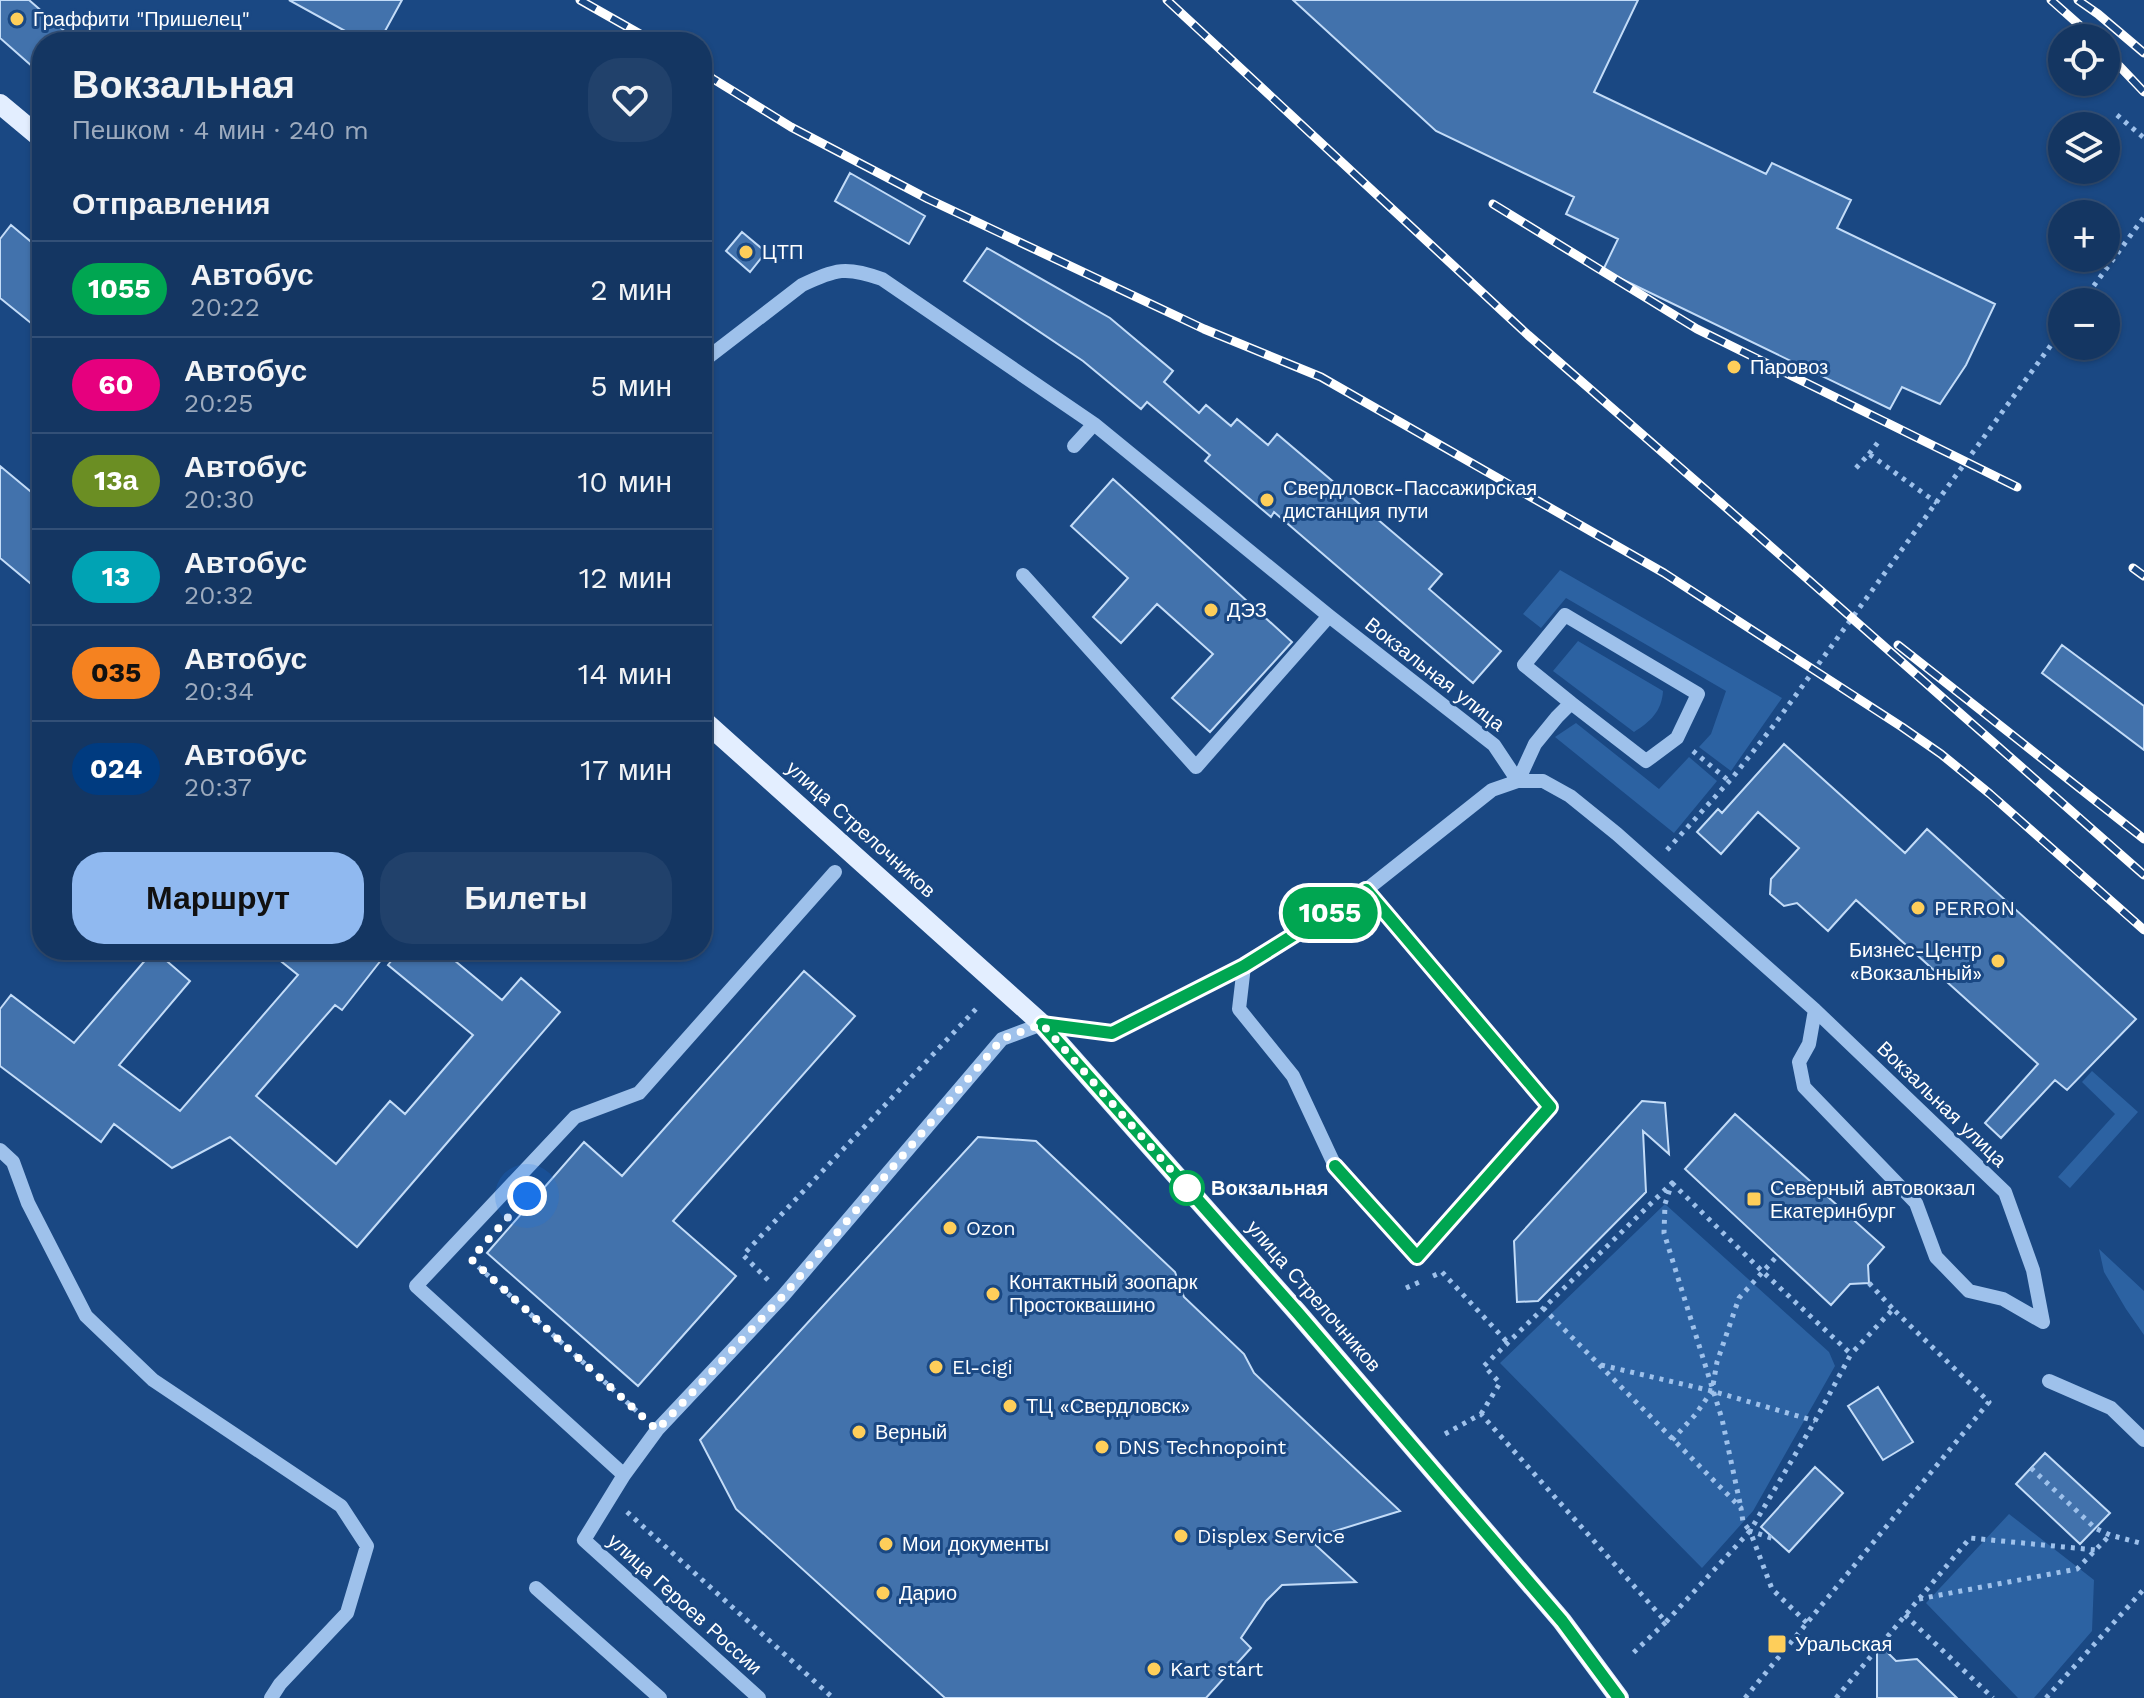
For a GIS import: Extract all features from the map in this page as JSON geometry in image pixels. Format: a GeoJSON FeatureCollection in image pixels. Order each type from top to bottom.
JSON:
{"type":"FeatureCollection","features":[{"type":"Feature","properties":{"kind":"main road"},"geometry":{"type":"LineString","coordinates":[[0,104],[32,131]]}},
{"type":"Feature","properties":{"kind":"main road","name":"улица Стрелочников"},"geometry":{"type":"LineString","coordinates":[[712,728],[1042,1024],[1297,1312],[1552,1609],[1619,1698]]}},
{"type":"Feature","properties":{"kind":"street","name":"Вокзальная улица"},"geometry":{"type":"LineString","coordinates":[[712,354],[802,285],[841,270],[859,271],[882,279],[1094,424],[1329,616],[1494,745],[1518,781],[1543,781],[1570,796],[1617,834],[1815,1010],[2005,1192],[2033,1270],[2043,1322],[2003,1299],[1969,1291],[1936,1257],[1916,1203],[1804,1087],[1799,1062],[1809,1044],[1815,1010]]}},
{"type":"Feature","properties":{"kind":"street"},"geometry":{"type":"LineString","coordinates":[[1074,446],[1094,424]]}},
{"type":"Feature","properties":{"kind":"street"},"geometry":{"type":"LineString","coordinates":[[1023,575],[1196,767],[1329,616]]}},
{"type":"Feature","properties":{"kind":"street"},"geometry":{"type":"LineString","coordinates":[[1565,615],[1698,694],[1677,738],[1646,761],[1571,703],[1524,665],[1565,615]]}},
{"type":"Feature","properties":{"kind":"street"},"geometry":{"type":"LineString","coordinates":[[835,872],[639,1093],[575,1117],[416,1286],[624,1475],[657,1430],[783,1296],[1002,1039],[1042,1024],[1112,1033],[1244,966],[1366,890],[1492,790],[1518,781],[1535,744],[1571,703]]}},
{"type":"Feature","properties":{"kind":"street"},"geometry":{"type":"LineString","coordinates":[[1244,966],[1239,1009],[1293,1076],[1335,1166],[1417,1257],[1550,1107],[1366,890]]}},
{"type":"Feature","properties":{"kind":"street"},"geometry":{"type":"LineString","coordinates":[[0,1150],[13,1162],[28,1203],[86,1316],[153,1380],[341,1506],[367,1546],[347,1613],[280,1684],[271,1698]]}},
{"type":"Feature","properties":{"kind":"street"},"geometry":{"type":"LineString","coordinates":[[2049,1381],[2111,1408],[2144,1440]]}},
{"type":"Feature","properties":{"kind":"street","name":"улица Героев России"},"geometry":{"type":"LineString","coordinates":[[624,1475],[584,1540],[759,1698]]}},
{"type":"Feature","properties":{"kind":"street"},"geometry":{"type":"LineString","coordinates":[[536,1588],[660,1698]]}},
{"type":"Feature","properties":{"kind":"path"},"geometry":{"type":"LineString","coordinates":[[2120,118],[2144,138]]}},
{"type":"Feature","properties":{"kind":"path"},"geometry":{"type":"LineString","coordinates":[[2092,288],[2144,217]]}},
{"type":"Feature","properties":{"kind":"path"},"geometry":{"type":"LineString","coordinates":[[1667,850],[1774,725],[2048,349]]}},
{"type":"Feature","properties":{"kind":"path"},"geometry":{"type":"LineString","coordinates":[[1856,468],[1879,441]]}},
{"type":"Feature","properties":{"kind":"path"},"geometry":{"type":"LineString","coordinates":[[1869,454],[1937,503]]}},
{"type":"Feature","properties":{"kind":"path"},"geometry":{"type":"LineString","coordinates":[[1677,738],[1729,781]]}},
{"type":"Feature","properties":{"kind":"path"},"geometry":{"type":"LineString","coordinates":[[1672,1183],[1851,1354]]}},
{"type":"Feature","properties":{"kind":"path"},"geometry":{"type":"LineString","coordinates":[[1445,1434],[1481,1414],[1500,1383],[1484,1366],[1672,1183]]}},
{"type":"Feature","properties":{"kind":"path"},"geometry":{"type":"LineString","coordinates":[[1672,1183],[1665,1204],[1664,1233],[1722,1419],[1743,1522],[1750,1531],[1772,1589],[1808,1624]]}},
{"type":"Feature","properties":{"kind":"path"},"geometry":{"type":"LineString","coordinates":[[1672,1440],[1712,1391],[1717,1362],[1739,1298],[1778,1255]]}},
{"type":"Feature","properties":{"kind":"path"},"geometry":{"type":"LineString","coordinates":[[471,1259],[657,1430]]}},
{"type":"Feature","properties":{"kind":"path"},"geometry":{"type":"LineString","coordinates":[[1406,1288],[1442,1272],[1508,1343]]}},
{"type":"Feature","properties":{"kind":"path"},"geometry":{"type":"LineString","coordinates":[[1745,1698],[1989,1402],[1869,1283]]}},
{"type":"Feature","properties":{"kind":"path"},"geometry":{"type":"LineString","coordinates":[[1543,1308],[1741,1508]]}},
{"type":"Feature","properties":{"kind":"path"},"geometry":{"type":"LineString","coordinates":[[1631,1655],[1666,1622],[1750,1531],[1851,1354],[1893,1309]]}},
{"type":"Feature","properties":{"kind":"path"},"geometry":{"type":"LineString","coordinates":[[1600,1365],[1712,1391],[1815,1421]]}},
{"type":"Feature","properties":{"kind":"path"},"geometry":{"type":"LineString","coordinates":[[1481,1414],[1666,1622]]}},
{"type":"Feature","properties":{"kind":"path"},"geometry":{"type":"LineString","coordinates":[[2031,1468],[2095,1528],[2144,1544]]}},
{"type":"Feature","properties":{"kind":"path"},"geometry":{"type":"LineString","coordinates":[[619,1504],[833,1698]]}},
{"type":"Feature","properties":{"kind":"path"},"geometry":{"type":"LineString","coordinates":[[1750,1531],[1774,1539]]}},
{"type":"Feature","properties":{"kind":"path"},"geometry":{"type":"LineString","coordinates":[[1918,1600],[2077,1569],[2110,1535]]}},
{"type":"Feature","properties":{"kind":"path"},"geometry":{"type":"LineString","coordinates":[[1840,1697],[1970,1538],[2096,1550]]}},
{"type":"Feature","properties":{"kind":"path"},"geometry":{"type":"LineString","coordinates":[[2046,1698],[2144,1589]]}},
{"type":"Feature","properties":{"kind":"path"},"geometry":{"type":"LineString","coordinates":[[1905,1615],[1993,1698]]}},
{"type":"Feature","properties":{"kind":"path"},"geometry":{"type":"LineString","coordinates":[[1977,1698],[1985,1690]]}},
{"type":"Feature","properties":{"kind":"shaded area"},"geometry":{"type":"Polygon","coordinates":[[[1560,570],[1782,698],[1731,771],[1699,747],[1711,734],[1726,691],[1566,598],[1541,628],[1523,614],[1560,570]]]}},
{"type":"Feature","properties":{"kind":"shaded area"},"geometry":{"type":"Polygon","coordinates":[[[1578,641],[1663,691],[1658,710],[1634,732],[1553,671],[1578,641]]]}},
{"type":"Feature","properties":{"kind":"shaded area"},"geometry":{"type":"Polygon","coordinates":[[[1576,723],[1659,789],[1689,757],[1717,781],[1674,833],[1555,737],[1576,723]]]}},
{"type":"Feature","properties":{"kind":"shaded area"},"geometry":{"type":"Polygon","coordinates":[[[2092,1071],[2138,1112],[2070,1188],[2058,1177],[2115,1114],[2082,1082],[2092,1071]]]}},
{"type":"Feature","properties":{"kind":"shaded area"},"geometry":{"type":"Polygon","coordinates":[[[1665,1204],[1829,1352],[1835,1366],[1753,1511],[1702,1568],[1500,1363],[1665,1204]]]}},
{"type":"Feature","properties":{"kind":"shaded area"},"geometry":{"type":"Polygon","coordinates":[[[2099,1249],[2144,1291],[2144,1335],[2104,1272],[2099,1249]]]}},
{"type":"Feature","properties":{"kind":"shaded area"},"geometry":{"type":"Polygon","coordinates":[[[2009,1514],[2094,1580],[2092,1631],[2034,1698],[2018,1698],[1926,1603],[2009,1514]]]}},
{"type":"Feature","properties":{"kind":"building"},"geometry":{"type":"Polygon","coordinates":[[[0,0],[29,0],[66,32],[32,32],[32,66],[0,38],[0,0]]]}},
{"type":"Feature","properties":{"kind":"building"},"geometry":{"type":"Polygon","coordinates":[[[289,0],[402,0],[384,32],[347,32],[289,0]]]}},
{"type":"Feature","properties":{"kind":"building"},"geometry":{"type":"Polygon","coordinates":[[[1293,0],[1638,0],[1594,92],[1766,174],[1772,163],[1851,200],[1837,228],[1995,304],[1966,365],[1940,404],[1902,387],[1890,409],[1603,270],[1618,239],[1566,214],[1574,197],[1436,131],[1293,0]]]}},
{"type":"Feature","properties":{"kind":"building"},"geometry":{"type":"Polygon","coordinates":[[[850,173],[925,216],[909,244],[835,201],[850,173]]]}},
{"type":"Feature","properties":{"kind":"building"},"geometry":{"type":"Polygon","coordinates":[[[11,225],[32,243],[32,324],[0,298],[0,239],[11,225]]]}},
{"type":"Feature","properties":{"kind":"building","name":"ЦТП"},"geometry":{"type":"Polygon","coordinates":[[[742,232],[766,252],[750,272],[726,251],[742,232]]]}},
{"type":"Feature","properties":{"kind":"building"},"geometry":{"type":"Polygon","coordinates":[[[987,248],[1110,318],[1173,371],[1164,382],[1199,413],[1206,405],[1231,426],[1237,419],[1268,445],[1277,434],[1442,574],[1429,589],[1501,651],[1473,683],[1274,512],[1271,517],[1205,461],[1210,455],[1147,402],[1141,409],[1083,361],[964,281],[987,248]]]}},
{"type":"Feature","properties":{"kind":"building"},"geometry":{"type":"Polygon","coordinates":[[[0,466],[32,493],[32,585],[0,558],[0,466]]]}},
{"type":"Feature","properties":{"kind":"building","name":"ДЭЗ"},"geometry":{"type":"Polygon","coordinates":[[[1113,479],[1292,642],[1210,732],[1172,698],[1213,654],[1157,604],[1121,643],[1093,617],[1128,578],[1071,526],[1113,479]]]}},
{"type":"Feature","properties":{"kind":"building"},"geometry":{"type":"Polygon","coordinates":[[[2062,645],[2144,706],[2144,750],[2042,673],[2062,645]]]}},
{"type":"Feature","properties":{"kind":"building","name":"Бизнес-Центр «Вокзальный»"},"geometry":{"type":"Polygon","coordinates":[[[1784,744],[1905,853],[1927,829],[2136,1019],[2067,1090],[2055,1080],[2001,1138],[1985,1123],[2038,1064],[1856,900],[1828,931],[1797,903],[1784,906],[1770,894],[1771,879],[1799,848],[1758,812],[1721,854],[1697,832],[1718,809],[1722,813],[1784,744]]]}},
{"type":"Feature","properties":{"kind":"building"},"geometry":{"type":"Polygon","coordinates":[[[145,960],[166,960],[190,981],[119,1065],[180,1111],[298,975],[279,960],[381,960],[342,1010],[335,1005],[256,1096],[336,1164],[390,1101],[405,1114],[473,1035],[388,965],[392,960],[454,960],[502,1000],[521,978],[560,1012],[357,1247],[230,1137],[172,1168],[114,1124],[101,1142],[0,1066],[0,1009],[11,995],[74,1043],[145,960]]]}},
{"type":"Feature","properties":{"kind":"building"},"geometry":{"type":"Polygon","coordinates":[[[804,971],[855,1016],[673,1221],[736,1276],[638,1386],[487,1253],[584,1142],[622,1176],[804,971]]]}},
{"type":"Feature","properties":{"kind":"building"},"geometry":{"type":"Polygon","coordinates":[[[1642,1101],[1665,1103],[1669,1154],[1643,1131],[1646,1192],[1538,1301],[1517,1302],[1514,1241],[1642,1101]]]}},
{"type":"Feature","properties":{"kind":"building"},"geometry":{"type":"Polygon","coordinates":[[[1735,1114],[1884,1247],[1868,1265],[1869,1283],[1850,1284],[1831,1305],[1685,1169],[1735,1114]]]}},
{"type":"Feature","properties":{"kind":"building","name":"ТЦ «Свердловск»"},"geometry":{"type":"Polygon","coordinates":[[[978,1137],[1036,1141],[1175,1272],[1184,1297],[1244,1354],[1254,1373],[1400,1511],[1309,1539],[1356,1582],[1282,1585],[1266,1601],[1241,1638],[1251,1648],[1206,1698],[945,1698],[736,1509],[700,1440],[978,1137]]]}},
{"type":"Feature","properties":{"kind":"building"},"geometry":{"type":"Polygon","coordinates":[[[1878,1387],[1913,1442],[1883,1460],[1848,1406],[1878,1387]]]}},
{"type":"Feature","properties":{"kind":"building"},"geometry":{"type":"Polygon","coordinates":[[[2045,1453],[2110,1513],[2080,1544],[2016,1484],[2045,1453]]]}},
{"type":"Feature","properties":{"kind":"building"},"geometry":{"type":"Polygon","coordinates":[[[1815,1467],[1843,1493],[1789,1552],[1761,1527],[1815,1467]]]}},
{"type":"Feature","properties":{"kind":"building"},"geometry":{"type":"Polygon","coordinates":[[[1877,1642],[1896,1661],[1917,1659],[1957,1698],[1877,1698],[1877,1642]]]}},
{"type":"Feature","properties":{"kind":"railway"},"geometry":{"type":"LineString","coordinates":[[580,0],[636,32]]}},
{"type":"Feature","properties":{"kind":"railway"},"geometry":{"type":"LineString","coordinates":[[1167,0],[1528,335],[2144,875]]}},
{"type":"Feature","properties":{"kind":"railway"},"geometry":{"type":"LineString","coordinates":[[2051,0],[2078,24]]}},
{"type":"Feature","properties":{"kind":"railway"},"geometry":{"type":"LineString","coordinates":[[2078,0],[2144,53]]}},
{"type":"Feature","properties":{"kind":"railway"},"geometry":{"type":"LineString","coordinates":[[2120,67],[2144,92]]}},
{"type":"Feature","properties":{"kind":"railway"},"geometry":{"type":"LineString","coordinates":[[712,78],[791,127],[928,199],[1204,329],[1321,377],[1664,573],[1941,754],[2144,930]]}},
{"type":"Feature","properties":{"kind":"railway"},"geometry":{"type":"LineString","coordinates":[[1493,204],[1697,329],[2017,487]]}},
{"type":"Feature","properties":{"kind":"railway"},"geometry":{"type":"LineString","coordinates":[[2133,568],[2144,576]]}},
{"type":"Feature","properties":{"kind":"railway"},"geometry":{"type":"LineString","coordinates":[[1898,645],[2144,839]]}},
{"type":"Feature","properties":{"kind":"bus line","name":"1055"},"geometry":{"type":"LineString","coordinates":[[1335,1166],[1417,1257],[1550,1107],[1366,890],[1244,966],[1112,1033],[1042,1024],[1297,1312],[1562,1621],[1619,1698]]}},
{"type":"Feature","properties":{"kind":"place","name":"Граффити \"Пришелец\""},"geometry":{"type":"Point","coordinates":[17,19]}},
{"type":"Feature","properties":{"kind":"place","name":"ЦТП"},"geometry":{"type":"Point","coordinates":[746,252]}},
{"type":"Feature","properties":{"kind":"place","name":"Паровоз"},"geometry":{"type":"Point","coordinates":[1734,367]}},
{"type":"Feature","properties":{"kind":"place","name":"Свердловск-Пассажирская дистанция пути"},"geometry":{"type":"Point","coordinates":[1267,500]}},
{"type":"Feature","properties":{"kind":"place","name":"ДЭЗ"},"geometry":{"type":"Point","coordinates":[1211,610]}},
{"type":"Feature","properties":{"kind":"place","name":"PERRON"},"geometry":{"type":"Point","coordinates":[1918,908]}},
{"type":"Feature","properties":{"kind":"place","name":"Бизнес-Центр «Вокзальный»"},"geometry":{"type":"Point","coordinates":[1998,961]}},
{"type":"Feature","properties":{"kind":"place","name":"Вокзальная"},"geometry":{"type":"Point","coordinates":[1187,1188]}},
{"type":"Feature","properties":{"kind":"place","name":"Северный автовокзал Екатеринбург"},"geometry":{"type":"Point","coordinates":[1754,1199]}},
{"type":"Feature","properties":{"kind":"place","name":"Ozon"},"geometry":{"type":"Point","coordinates":[950,1228]}},
{"type":"Feature","properties":{"kind":"place","name":"Контактный зоопарк Простоквашино"},"geometry":{"type":"Point","coordinates":[993,1294]}},
{"type":"Feature","properties":{"kind":"place","name":"El-cigi"},"geometry":{"type":"Point","coordinates":[936,1367]}},
{"type":"Feature","properties":{"kind":"place","name":"ТЦ «Свердловск»"},"geometry":{"type":"Point","coordinates":[1010,1406]}},
{"type":"Feature","properties":{"kind":"place","name":"Верный"},"geometry":{"type":"Point","coordinates":[859,1432]}},
{"type":"Feature","properties":{"kind":"place","name":"DNS Technopoint"},"geometry":{"type":"Point","coordinates":[1102,1447]}},
{"type":"Feature","properties":{"kind":"place","name":"Displex Service"},"geometry":{"type":"Point","coordinates":[1181,1536]}},
{"type":"Feature","properties":{"kind":"place","name":"Мои документы"},"geometry":{"type":"Point","coordinates":[886,1544]}},
{"type":"Feature","properties":{"kind":"place","name":"Дарио"},"geometry":{"type":"Point","coordinates":[883,1593]}},
{"type":"Feature","properties":{"kind":"place","name":"Уральская"},"geometry":{"type":"Point","coordinates":[1777,1644]}},
{"type":"Feature","properties":{"kind":"place","name":"Kart start"},"geometry":{"type":"Point","coordinates":[1154,1669]}},
{"type":"Feature","properties":{"kind":"route"},"geometry":{"type":"LineString","coordinates":[[527,1196],[471,1259],[657,1430],[783,1296],[1002,1039],[1042,1024],[1187,1188]]}}]}
